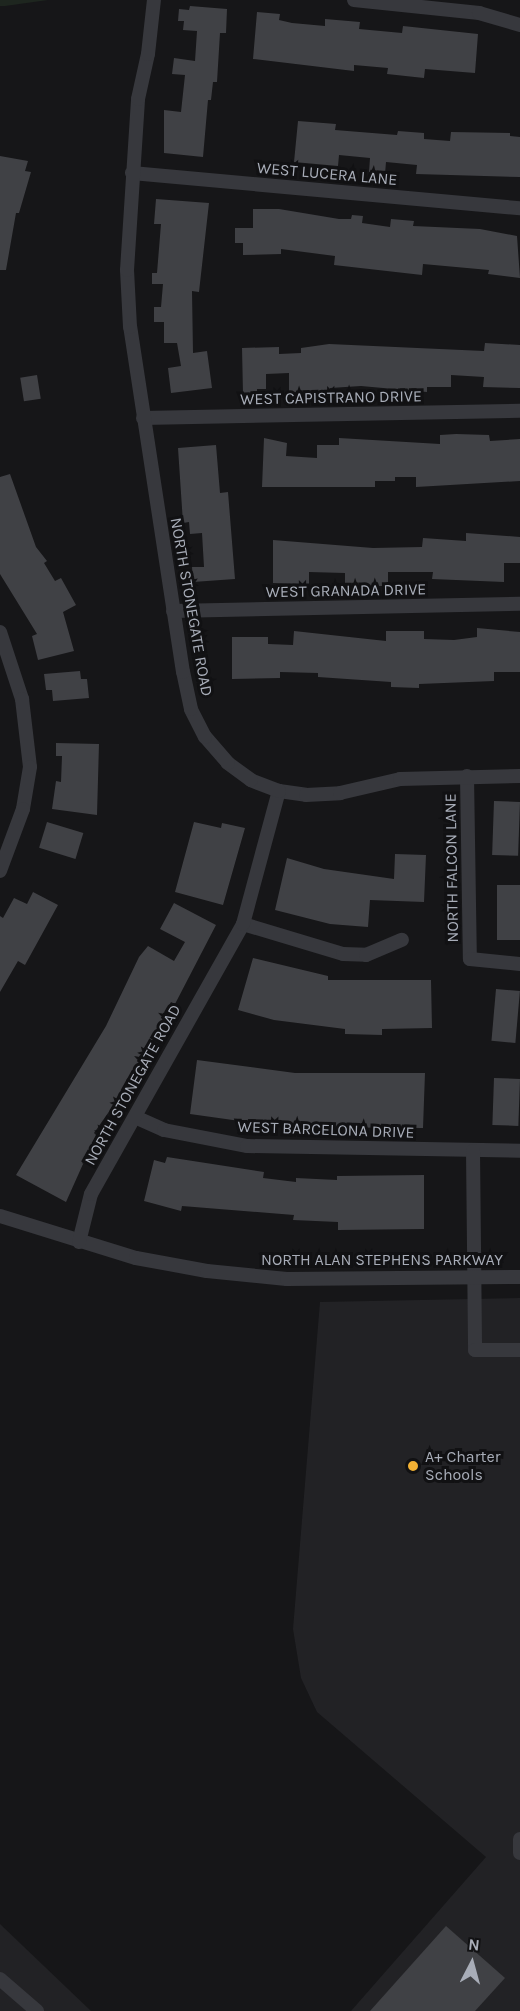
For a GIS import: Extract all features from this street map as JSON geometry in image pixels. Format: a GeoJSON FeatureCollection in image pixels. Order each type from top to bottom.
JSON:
{"type":"FeatureCollection","features":[{"type":"Feature","properties":{"kind":"street","name":"NORTH STONEGATE ROAD"},"geometry":{"type":"LineString","coordinates":[[79,1242],[91,1194],[243,924],[279,791],[251,780],[228,763],[205,737],[191,709],[173,610],[130,327],[127,270],[138,99],[148,54],[154,0]]}},
{"type":"Feature","properties":{"kind":"street"},"geometry":{"type":"LineString","coordinates":[[354,0],[479,13],[520,25]]}},
{"type":"Feature","properties":{"kind":"street","name":"WEST LUCERA LANE"},"geometry":{"type":"LineString","coordinates":[[132,173],[520,208]]}},
{"type":"Feature","properties":{"kind":"street","name":"WEST CAPISTRANO DRIVE"},"geometry":{"type":"LineString","coordinates":[[143,418],[520,411]]}},
{"type":"Feature","properties":{"kind":"street","name":"WEST GRANADA DRIVE"},"geometry":{"type":"LineString","coordinates":[[173,610],[520,604]]}},
{"type":"Feature","properties":{"kind":"street"},"geometry":{"type":"LineString","coordinates":[[0,632],[22,699],[30,766],[23,809],[0,871]]}},
{"type":"Feature","properties":{"kind":"street","name":"NORTH FALCON LANE"},"geometry":{"type":"LineString","coordinates":[[467,776],[470,959],[520,964]]}},
{"type":"Feature","properties":{"kind":"street"},"geometry":{"type":"LineString","coordinates":[[279,791],[306,795],[340,793],[399,779],[520,776]]}},
{"type":"Feature","properties":{"kind":"street"},"geometry":{"type":"LineString","coordinates":[[243,924],[343,954],[366,955],[402,940]]}},
{"type":"Feature","properties":{"kind":"street","name":"WEST BARCELONA DRIVE"},"geometry":{"type":"LineString","coordinates":[[135,1117],[164,1130],[247,1146],[520,1151]]}},
{"type":"Feature","properties":{"kind":"street"},"geometry":{"type":"LineString","coordinates":[[473,1151],[475,1350],[520,1350]]}},
{"type":"Feature","properties":{"kind":"street","name":"NORTH ALAN STEPHENS PARKWAY"},"geometry":{"type":"LineString","coordinates":[[0,1216],[136,1258],[207,1271],[287,1279],[520,1277]]}},
{"type":"Feature","properties":{"kind":"street"},"geometry":{"type":"LineString","coordinates":[[520,1839],[520,1853]]}},
{"type":"Feature","properties":{"kind":"street"},"geometry":{"type":"LineString","coordinates":[[0,1978],[27,2008]]}},
{"type":"Feature","properties":{"kind":"shaded area"},"geometry":{"type":"Polygon","coordinates":[[[0,0],[48,0],[0,6],[0,0]]]}},
{"type":"Feature","properties":{"kind":"shaded area","name":"A+ Charter Schools"},"geometry":{"type":"Polygon","coordinates":[[[520,1298],[520,2011],[351,2011],[486,1857],[317,1712],[301,1678],[293,1629],[320,1302],[520,1298]]]}},
{"type":"Feature","properties":{"kind":"shaded area"},"geometry":{"type":"Polygon","coordinates":[[[0,1924],[91,2011],[0,2011],[0,1924]]]}},
{"type":"Feature","properties":{"kind":"building"},"geometry":{"type":"Polygon","coordinates":[[[190,6],[227,9],[226,33],[220,33],[217,82],[213,82],[211,100],[208,100],[203,157],[164,153],[164,110],[181,112],[185,75],[172,74],[174,58],[195,61],[197,31],[183,30],[184,21],[178,21],[179,9],[189,10],[190,6]]]}},
{"type":"Feature","properties":{"kind":"building"},"geometry":{"type":"Polygon","coordinates":[[[257,12],[280,14],[279,20],[292,23],[325,26],[325,19],[360,22],[359,29],[402,33],[403,26],[478,34],[475,73],[425,69],[424,78],[387,74],[388,68],[354,65],[354,71],[253,59],[257,12]]]}},
{"type":"Feature","properties":{"kind":"building"},"geometry":{"type":"Polygon","coordinates":[[[298,121],[336,124],[335,130],[397,135],[398,131],[424,133],[424,139],[450,141],[451,132],[510,133],[510,136],[520,137],[520,177],[416,174],[417,165],[386,162],[385,174],[369,172],[370,158],[339,155],[338,166],[294,162],[298,121]]]}},
{"type":"Feature","properties":{"kind":"building"},"geometry":{"type":"Polygon","coordinates":[[[0,156],[28,161],[25,171],[31,172],[19,213],[16,213],[6,270],[0,270],[0,156]]]}},
{"type":"Feature","properties":{"kind":"building"},"geometry":{"type":"Polygon","coordinates":[[[156,199],[209,203],[199,292],[192,291],[193,353],[207,351],[212,388],[171,393],[168,368],[181,366],[177,343],[164,343],[164,322],[154,322],[154,307],[161,307],[163,284],[152,284],[152,273],[157,273],[161,224],[154,224],[156,199]]]}},
{"type":"Feature","properties":{"kind":"building"},"geometry":{"type":"Polygon","coordinates":[[[253,209],[279,209],[339,219],[351,219],[352,215],[363,216],[362,223],[390,227],[391,219],[414,221],[413,226],[480,229],[517,236],[520,278],[488,274],[489,270],[423,264],[422,275],[334,265],[335,256],[281,249],[281,254],[243,255],[243,243],[235,243],[235,228],[253,228],[253,209]]]}},
{"type":"Feature","properties":{"kind":"building"},"geometry":{"type":"Polygon","coordinates":[[[485,343],[520,345],[520,388],[483,387],[484,377],[451,375],[451,387],[427,387],[427,392],[361,386],[330,388],[330,393],[289,392],[289,373],[266,374],[266,389],[257,389],[257,394],[243,394],[242,348],[279,347],[279,354],[301,353],[301,348],[329,344],[484,351],[485,343]]]}},
{"type":"Feature","properties":{"kind":"building"},"geometry":{"type":"Polygon","coordinates":[[[37,375],[41,399],[24,401],[20,378],[37,375]]]}},
{"type":"Feature","properties":{"kind":"building"},"geometry":{"type":"Polygon","coordinates":[[[440,435],[489,435],[490,441],[520,439],[520,481],[416,487],[416,477],[395,477],[395,481],[375,481],[375,487],[262,487],[264,438],[287,443],[286,456],[317,458],[317,445],[339,445],[339,438],[440,444],[440,435]]]}},
{"type":"Feature","properties":{"kind":"building"},"geometry":{"type":"Polygon","coordinates":[[[216,445],[220,493],[228,492],[235,579],[193,582],[192,567],[204,567],[202,533],[190,534],[189,522],[183,523],[178,448],[216,445]]]}},
{"type":"Feature","properties":{"kind":"building"},"geometry":{"type":"Polygon","coordinates":[[[10,474],[36,547],[47,561],[44,563],[55,581],[61,578],[76,605],[63,612],[74,651],[38,660],[32,636],[37,634],[0,574],[0,477],[10,474]]]}},
{"type":"Feature","properties":{"kind":"building"},"geometry":{"type":"Polygon","coordinates":[[[466,533],[520,537],[520,563],[504,563],[504,582],[432,579],[433,572],[388,572],[388,586],[345,586],[345,573],[309,572],[309,584],[273,583],[273,540],[373,548],[422,547],[423,538],[466,541],[466,533]]]}},
{"type":"Feature","properties":{"kind":"building"},"geometry":{"type":"Polygon","coordinates":[[[477,628],[520,632],[520,672],[494,672],[494,681],[419,684],[419,688],[391,687],[391,682],[318,677],[318,673],[280,672],[280,678],[232,679],[232,637],[268,637],[268,644],[293,645],[294,631],[386,641],[386,631],[424,631],[424,639],[454,640],[477,637],[477,628]]]}},
{"type":"Feature","properties":{"kind":"building"},"geometry":{"type":"Polygon","coordinates":[[[80,671],[81,679],[87,679],[89,698],[53,701],[52,690],[46,690],[44,674],[80,671]]]}},
{"type":"Feature","properties":{"kind":"building"},"geometry":{"type":"Polygon","coordinates":[[[56,743],[99,744],[97,815],[52,809],[56,781],[61,782],[62,756],[56,756],[56,743]]]}},
{"type":"Feature","properties":{"kind":"building"},"geometry":{"type":"Polygon","coordinates":[[[494,801],[520,802],[518,856],[492,855],[494,801]]]}},
{"type":"Feature","properties":{"kind":"building"},"geometry":{"type":"Polygon","coordinates":[[[47,822],[83,833],[75,859],[39,848],[47,822]]]}},
{"type":"Feature","properties":{"kind":"building"},"geometry":{"type":"Polygon","coordinates":[[[194,822],[221,828],[222,823],[245,828],[223,905],[175,892],[194,822]]]}},
{"type":"Feature","properties":{"kind":"building"},"geometry":{"type":"Polygon","coordinates":[[[395,854],[426,855],[424,902],[370,900],[368,927],[330,924],[275,910],[287,858],[324,869],[394,879],[395,854]]]}},
{"type":"Feature","properties":{"kind":"building"},"geometry":{"type":"Polygon","coordinates":[[[497,885],[520,885],[520,940],[497,940],[497,885]]]}},
{"type":"Feature","properties":{"kind":"building"},"geometry":{"type":"Polygon","coordinates":[[[33,892],[58,905],[25,965],[18,961],[0,992],[0,916],[3,918],[14,898],[27,904],[33,892]]]}},
{"type":"Feature","properties":{"kind":"building"},"geometry":{"type":"Polygon","coordinates":[[[174,903],[216,925],[175,1004],[171,1002],[136,1073],[94,1133],[96,1135],[66,1202],[16,1175],[106,1026],[139,957],[148,946],[174,961],[185,942],[160,929],[174,903]]]}},
{"type":"Feature","properties":{"kind":"building"},"geometry":{"type":"Polygon","coordinates":[[[253,958],[328,976],[328,980],[431,980],[432,1028],[382,1029],[382,1035],[345,1034],[345,1029],[274,1020],[238,1010],[253,958]]]}},
{"type":"Feature","properties":{"kind":"building"},"geometry":{"type":"Polygon","coordinates":[[[496,989],[520,991],[515,1043],[491,1041],[496,989]]]}},
{"type":"Feature","properties":{"kind":"building"},"geometry":{"type":"Polygon","coordinates":[[[197,1060],[295,1073],[425,1073],[423,1128],[283,1127],[190,1114],[197,1060]]]}},
{"type":"Feature","properties":{"kind":"building"},"geometry":{"type":"Polygon","coordinates":[[[494,1078],[520,1079],[518,1126],[492,1125],[494,1078]]]}},
{"type":"Feature","properties":{"kind":"building"},"geometry":{"type":"Polygon","coordinates":[[[167,1157],[264,1172],[263,1178],[296,1182],[296,1178],[337,1180],[337,1176],[424,1175],[424,1229],[338,1230],[338,1222],[293,1220],[294,1215],[182,1206],[181,1211],[144,1201],[154,1160],[165,1163],[167,1157]]]}},
{"type":"Feature","properties":{"kind":"building"},"geometry":{"type":"Polygon","coordinates":[[[446,1926],[505,1978],[475,2011],[370,2011],[446,1926]]]}},
{"type":"Feature","properties":{"kind":"place","name":"A+ Charter Schools"},"geometry":{"type":"Point","coordinates":[413,1466]}}]}
